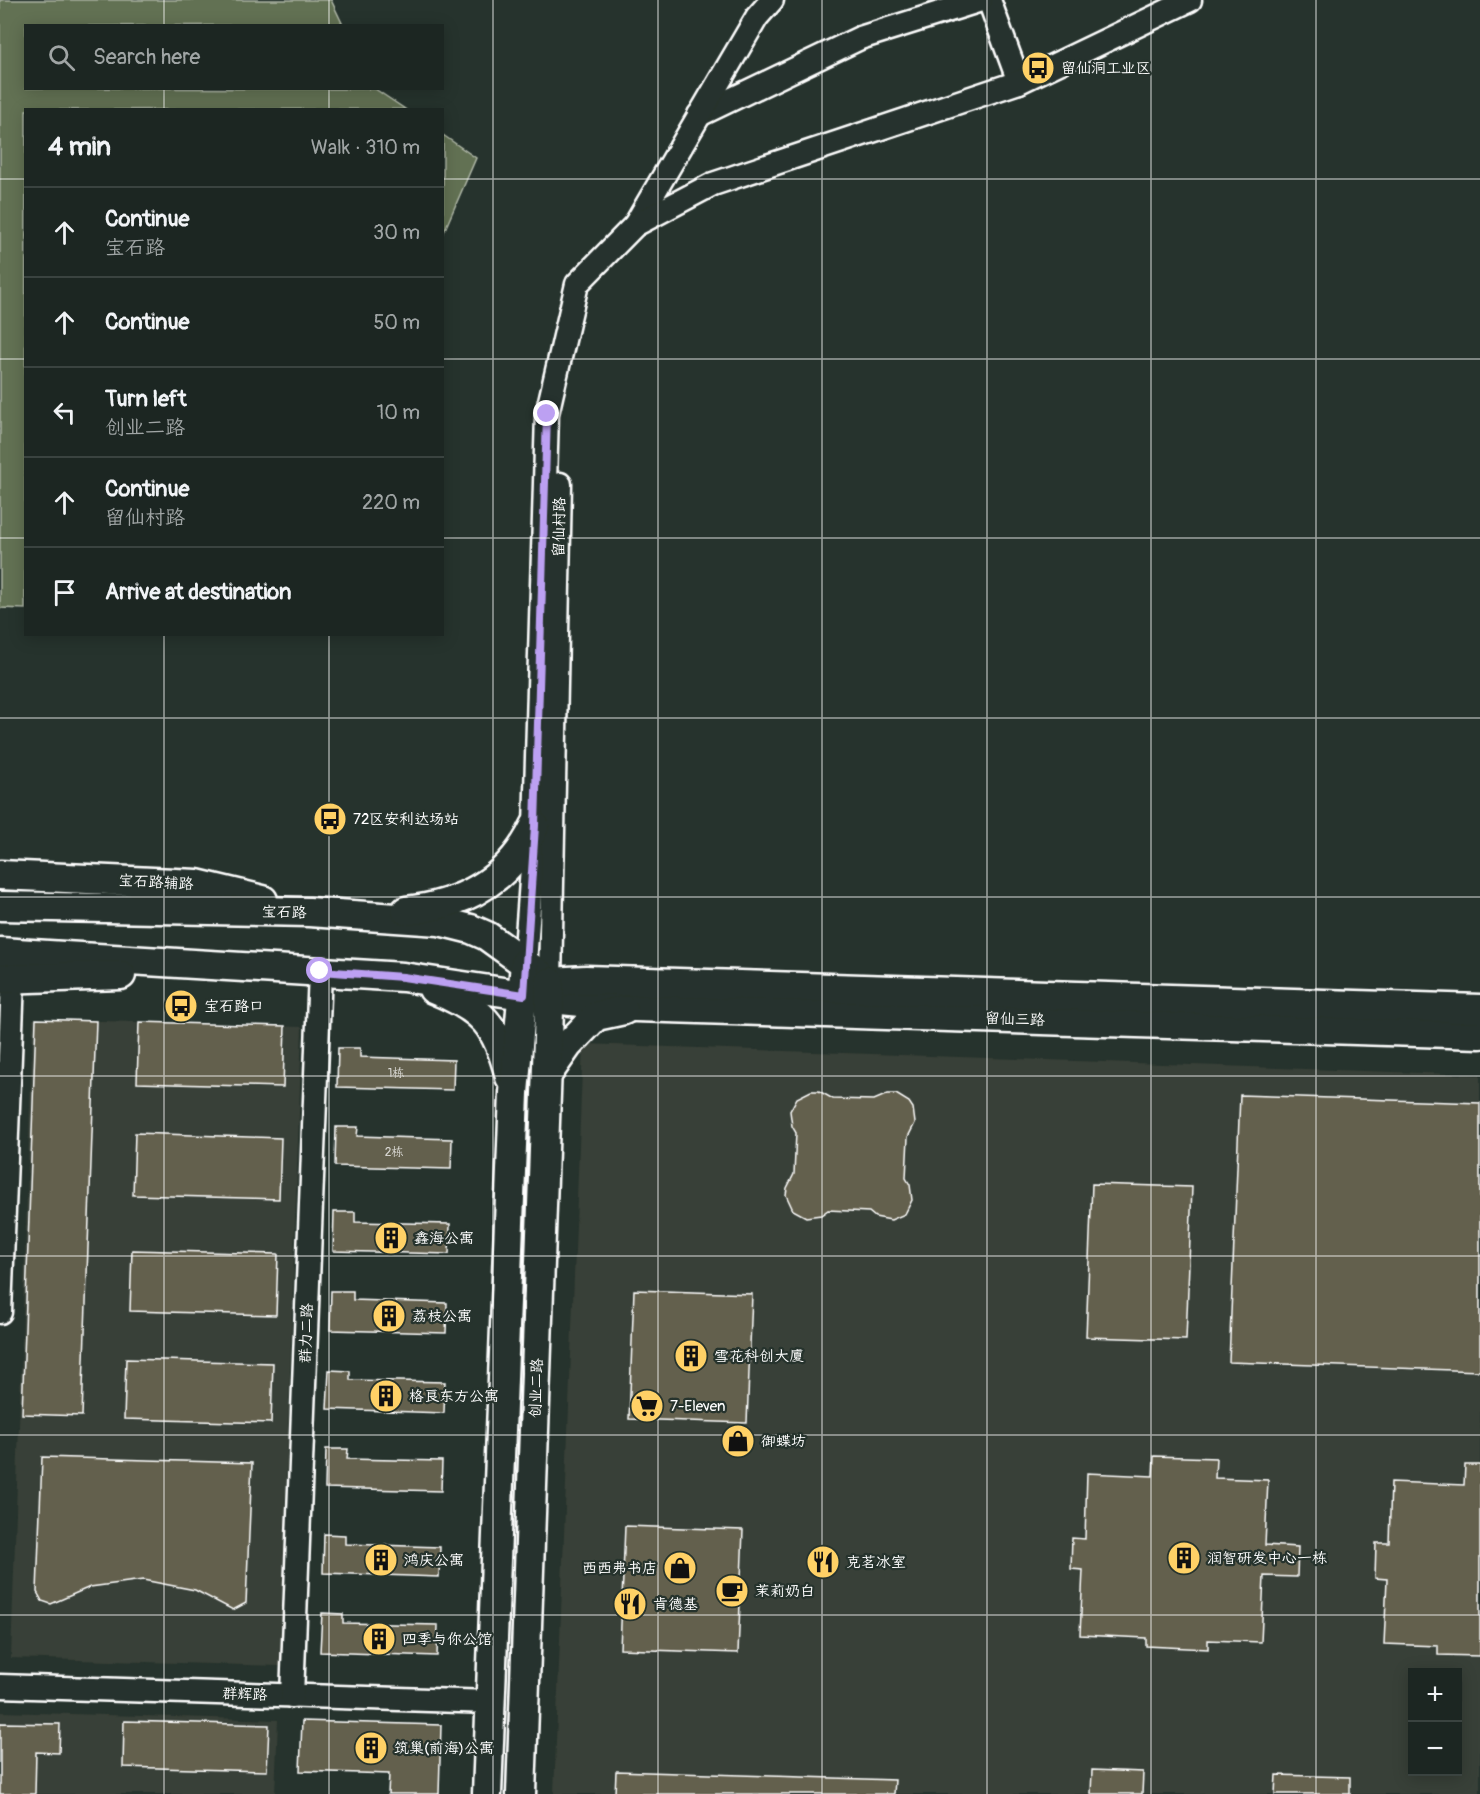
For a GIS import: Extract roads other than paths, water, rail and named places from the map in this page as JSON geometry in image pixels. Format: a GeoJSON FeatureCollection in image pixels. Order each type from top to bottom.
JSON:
{"type":"FeatureCollection","features":[{"type":"Feature","properties":{"kind":"main road"},"geometry":{"type":"LineString","coordinates":[[370,915],[436,904],[484,886],[516,859],[535,826]]}},
{"type":"Feature","properties":{"kind":"main road","name":"宝石路辅路"},"geometry":{"type":"LineString","coordinates":[[0,875],[197,884],[309,912]]}},
{"type":"Feature","properties":{"kind":"main road","name":"宝石路"},"geometry":{"type":"LineString","coordinates":[[0,906],[309,912],[439,921],[471,929],[500,945],[525,963],[541,992]]}},
{"type":"Feature","properties":{"kind":"main road"},"geometry":{"type":"LineString","coordinates":[[0,952],[403,977],[541,992],[514,1093],[487,1794]]}},
{"type":"Feature","properties":{"kind":"main road"},"geometry":{"type":"LineString","coordinates":[[6,979],[307,970]]}},
{"type":"Feature","properties":{"kind":"main road"},"geometry":{"type":"LineString","coordinates":[[403,977],[452,997],[489,1023],[498,1036],[504,1052],[514,1093]]}},
{"type":"Feature","properties":{"kind":"main road","name":"留仙三路"},"geometry":{"type":"LineString","coordinates":[[541,992],[586,980],[1480,1009]]}},
{"type":"Feature","properties":{"kind":"main road","name":"留仙三路"},"geometry":{"type":"LineString","coordinates":[[541,992],[635,1007],[1480,1034]]}},
{"type":"Feature","properties":{"kind":"main road","name":"创业二路"},"geometry":{"type":"LineString","coordinates":[[522,1794],[547,1075],[541,992]]}},
{"type":"Feature","properties":{"kind":"main road"},"geometry":{"type":"LineString","coordinates":[[547,1075],[568,1045],[596,1016],[635,1007]]}},
{"type":"Feature","properties":{"kind":"street"},"geometry":{"type":"LineString","coordinates":[[558,375],[577,284],[635,225],[757,17],[772,0]]}},
{"type":"Feature","properties":{"kind":"street"},"geometry":{"type":"LineString","coordinates":[[699,115],[860,38],[981,0]]}},
{"type":"Feature","properties":{"kind":"street"},"geometry":{"type":"LineString","coordinates":[[989,0],[1019,82]]}},
{"type":"Feature","properties":{"kind":"street"},"geometry":{"type":"LineString","coordinates":[[635,225],[714,184],[1019,82],[1190,0]]}},
{"type":"Feature","properties":{"kind":"street","name":"留仙村路"},"geometry":{"type":"LineString","coordinates":[[525,963],[535,826],[547,414],[558,375]]}},
{"type":"Feature","properties":{"kind":"street","name":"留仙村路"},"geometry":{"type":"LineString","coordinates":[[541,992],[561,417],[558,375]]}},
{"type":"Feature","properties":{"kind":"street","name":"群力二路"},"geometry":{"type":"LineString","coordinates":[[292,1696],[307,970]]}},
{"type":"Feature","properties":{"kind":"street"},"geometry":{"type":"LineString","coordinates":[[0,1312],[6,979]]}},
{"type":"Feature","properties":{"kind":"street","name":"群辉路"},"geometry":{"type":"LineString","coordinates":[[0,1686],[490,1702]]}},
{"type":"Feature","properties":{"kind":"place","name":"留仙洞工业区"},"geometry":{"type":"Point","coordinates":[1038,68]}},
{"type":"Feature","properties":{"kind":"place","name":"72区安利达场站"},"geometry":{"type":"Point","coordinates":[330,819]}},
{"type":"Feature","properties":{"kind":"place","name":"宝石路口"},"geometry":{"type":"Point","coordinates":[181,1006]}},
{"type":"Feature","properties":{"kind":"place","name":"鑫海公寓"},"geometry":{"type":"Point","coordinates":[391,1238]}},
{"type":"Feature","properties":{"kind":"place","name":"荔枝公寓"},"geometry":{"type":"Point","coordinates":[389,1316]}},
{"type":"Feature","properties":{"kind":"place","name":"雪花科创大廈"},"geometry":{"type":"Point","coordinates":[691,1356]}},
{"type":"Feature","properties":{"kind":"place","name":"格良东方公寓"},"geometry":{"type":"Point","coordinates":[386,1396]}},
{"type":"Feature","properties":{"kind":"place","name":"7-Eleven"},"geometry":{"type":"Point","coordinates":[647,1406]}},
{"type":"Feature","properties":{"kind":"place","name":"御蝶坊"},"geometry":{"type":"Point","coordinates":[738,1441]}},
{"type":"Feature","properties":{"kind":"place","name":"润智研发中心一栋"},"geometry":{"type":"Point","coordinates":[1184,1558]}},
{"type":"Feature","properties":{"kind":"place","name":"鸿庆公寓"},"geometry":{"type":"Point","coordinates":[381,1560]}},
{"type":"Feature","properties":{"kind":"place","name":"克茗冰室"},"geometry":{"type":"Point","coordinates":[823,1562]}},
{"type":"Feature","properties":{"kind":"place","name":"西西弗书店"},"geometry":{"type":"Point","coordinates":[680,1568]}},
{"type":"Feature","properties":{"kind":"place","name":"茉莉奶白"},"geometry":{"type":"Point","coordinates":[732,1591]}},
{"type":"Feature","properties":{"kind":"place","name":"肯德基"},"geometry":{"type":"Point","coordinates":[630,1604]}},
{"type":"Feature","properties":{"kind":"place","name":"四季与你公馆"},"geometry":{"type":"Point","coordinates":[379,1639]}},
{"type":"Feature","properties":{"kind":"place","name":"筑巢(前海)公寓"},"geometry":{"type":"Point","coordinates":[371,1748]}}]}
